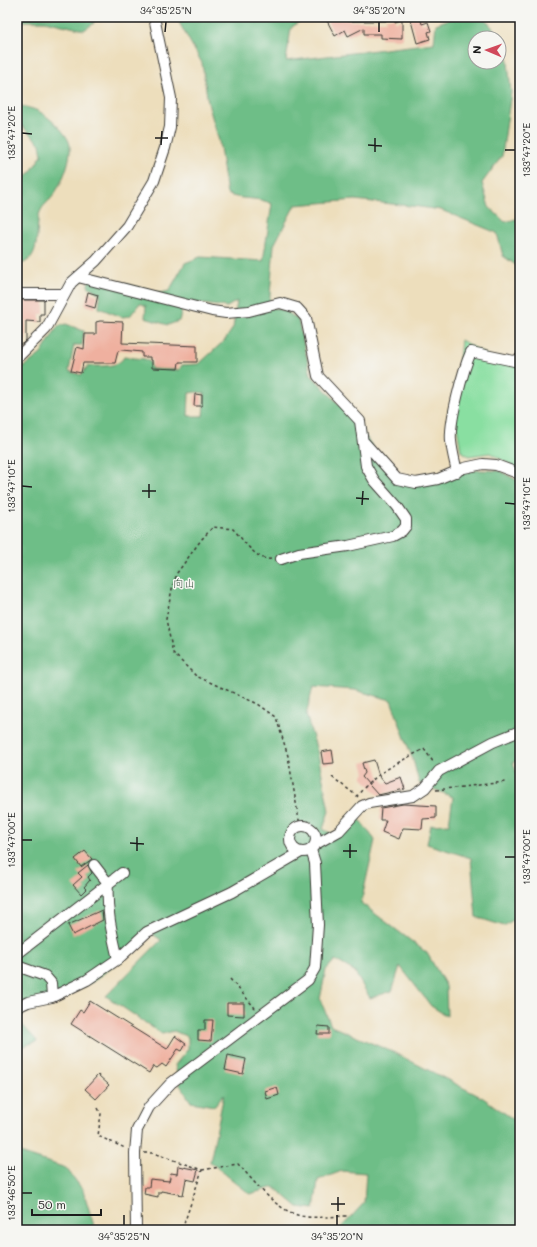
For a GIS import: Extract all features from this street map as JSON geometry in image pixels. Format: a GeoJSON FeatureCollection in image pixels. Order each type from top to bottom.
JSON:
{"type":"FeatureCollection","features":[{"type":"Feature","properties":{"kind":"street"},"geometry":{"type":"LineString","coordinates":[[19,354],[46,329],[71,282],[96,261],[127,226],[154,181],[170,127],[172,98],[154,17]]}},
{"type":"Feature","properties":{"kind":"street"},"geometry":{"type":"LineString","coordinates":[[78,277],[212,312],[226,313],[249,311],[280,303],[297,308],[306,318],[318,376],[360,421],[366,466],[374,480],[397,506],[406,519],[406,526],[402,531],[393,536],[348,546],[299,554],[281,559]]}},
{"type":"Feature","properties":{"kind":"street"},"geometry":{"type":"LineString","coordinates":[[17,294],[64,294]]}},
{"type":"Feature","properties":{"kind":"street"},"geometry":{"type":"LineString","coordinates":[[457,472],[451,440],[456,403],[471,352],[514,361],[520,359]]}},
{"type":"Feature","properties":{"kind":"street"},"geometry":{"type":"LineString","coordinates":[[364,442],[397,479],[416,483],[438,479],[464,468],[483,464],[496,465],[520,474]]}},
{"type":"Feature","properties":{"kind":"street"},"geometry":{"type":"LineString","coordinates":[[17,1007],[28,1002],[52,997],[87,980],[118,959],[147,932],[232,892],[339,831],[362,806],[369,803],[413,796],[424,788],[439,771],[493,742],[520,731]]}},
{"type":"Feature","properties":{"kind":"street"},"geometry":{"type":"LineString","coordinates":[[300,826],[312,829],[316,836],[309,849],[296,850],[290,842],[292,832],[300,826]]}},
{"type":"Feature","properties":{"kind":"street"},"geometry":{"type":"LineString","coordinates":[[136,1230],[136,1130],[149,1106],[171,1083],[308,980],[316,968],[317,890],[315,863],[309,849]]}},
{"type":"Feature","properties":{"kind":"street"},"geometry":{"type":"LineString","coordinates":[[94,865],[108,883],[107,897],[112,936],[118,959]]}},
{"type":"Feature","properties":{"kind":"street"},"geometry":{"type":"LineString","coordinates":[[17,954],[122,873]]}},
{"type":"Feature","properties":{"kind":"street"},"geometry":{"type":"LineString","coordinates":[[17,966],[45,976],[51,983],[52,997]]}},
{"type":"Feature","properties":{"kind":"path"},"geometry":{"type":"LineString","coordinates":[[281,559],[268,560],[257,555],[233,529],[213,527],[201,540],[177,573],[166,619],[173,654],[196,676],[258,704],[276,717],[288,756],[300,826]]}},
{"type":"Feature","properties":{"kind":"path"},"geometry":{"type":"LineString","coordinates":[[357,796],[365,785],[387,768],[424,748],[439,771]]}},
{"type":"Feature","properties":{"kind":"path"},"geometry":{"type":"LineString","coordinates":[[332,777],[357,796],[362,806]]}},
{"type":"Feature","properties":{"kind":"path"},"geometry":{"type":"LineString","coordinates":[[424,788],[430,791],[506,782]]}},
{"type":"Feature","properties":{"kind":"path"},"geometry":{"type":"LineString","coordinates":[[230,979],[262,1016]]}},
{"type":"Feature","properties":{"kind":"path"},"geometry":{"type":"LineString","coordinates":[[98,1108],[101,1114],[98,1136],[135,1153],[153,1153],[202,1170],[238,1164],[262,1192],[290,1211],[301,1216],[347,1216]]}},
{"type":"Feature","properties":{"kind":"path"},"geometry":{"type":"LineString","coordinates":[[182,1230],[202,1170]]}},
{"type":"Feature","properties":{"kind":"green space"},"geometry":{"type":"Polygon","coordinates":[[[17,17],[93,17],[94,23],[84,30],[45,21],[17,21],[17,17]]]}},
{"type":"Feature","properties":{"kind":"green space","name":"向山"},"geometry":{"type":"Polygon","coordinates":[[[176,17],[305,17],[291,28],[286,61],[434,43],[436,24],[455,17],[483,17],[494,30],[467,30],[467,70],[507,70],[507,53],[511,92],[502,156],[482,183],[489,207],[505,222],[520,218],[520,268],[503,256],[497,233],[441,210],[355,200],[295,205],[274,245],[269,307],[286,311],[298,320],[311,375],[357,423],[395,481],[479,470],[500,471],[520,482],[520,760],[513,762],[520,783],[520,915],[504,926],[476,917],[471,858],[427,844],[431,825],[449,824],[453,797],[419,783],[414,763],[391,700],[355,690],[313,687],[306,715],[318,754],[329,811],[323,829],[338,837],[359,819],[375,840],[361,903],[427,953],[446,986],[447,1016],[431,1006],[400,966],[392,991],[370,998],[354,971],[335,960],[326,970],[320,999],[331,1026],[395,1053],[483,1098],[520,1124],[520,1230],[339,1230],[364,1203],[366,1173],[342,1171],[318,1180],[314,1209],[298,1207],[274,1187],[250,1194],[210,1162],[224,1094],[214,1106],[191,1102],[180,1085],[175,1065],[188,1049],[188,1037],[174,1031],[162,1034],[106,996],[161,940],[151,933],[96,980],[17,1017],[17,372],[41,354],[58,326],[66,324],[84,331],[82,345],[74,345],[69,371],[81,375],[88,366],[114,365],[122,361],[124,357],[145,359],[150,362],[151,369],[179,370],[182,365],[199,364],[225,340],[233,328],[237,301],[227,307],[196,303],[182,310],[179,321],[168,325],[145,318],[146,306],[140,303],[130,316],[122,317],[99,308],[100,294],[88,286],[89,277],[93,275],[160,293],[169,291],[185,263],[200,257],[263,261],[272,204],[261,200],[227,194],[219,141],[208,103],[202,63],[176,17]],[[189,393],[188,416],[203,416],[205,393],[189,393]]]}},
{"type":"Feature","properties":{"kind":"green space"},"geometry":{"type":"Polygon","coordinates":[[[17,105],[36,110],[47,117],[66,136],[69,141],[70,152],[68,164],[61,182],[51,199],[40,211],[34,252],[25,262],[17,265],[17,183],[30,173],[42,155],[40,144],[17,121],[17,105]]]}},
{"type":"Feature","properties":{"kind":"green space"},"geometry":{"type":"Polygon","coordinates":[[[461,340],[495,360],[520,362],[520,470],[490,453],[469,456],[461,451],[454,410],[461,340]]]}},
{"type":"Feature","properties":{"kind":"green space"},"geometry":{"type":"Polygon","coordinates":[[[17,1019],[37,1041],[17,1049],[17,1019]]]}},
{"type":"Feature","properties":{"kind":"green space"},"geometry":{"type":"Polygon","coordinates":[[[17,1152],[66,1168],[83,1190],[94,1226],[91,1230],[17,1230],[17,1152]]]}},
{"type":"Feature","properties":{"kind":"building"},"geometry":{"type":"Polygon","coordinates":[[[325,17],[355,17],[348,21],[386,21],[386,18],[395,18],[395,22],[402,20],[402,39],[381,38],[381,34],[364,34],[364,28],[348,36],[345,30],[335,36],[325,17]]]}},
{"type":"Feature","properties":{"kind":"building"},"geometry":{"type":"Polygon","coordinates":[[[410,17],[420,17],[422,24],[428,22],[431,31],[428,32],[430,39],[417,43],[410,17]]]}},
{"type":"Feature","properties":{"kind":"building"},"geometry":{"type":"Polygon","coordinates":[[[88,292],[98,295],[95,308],[85,305],[88,292]]]}},
{"type":"Feature","properties":{"kind":"building"},"geometry":{"type":"Polygon","coordinates":[[[17,300],[44,300],[44,314],[40,314],[40,322],[26,321],[26,340],[22,344],[17,344],[17,300]]]}},
{"type":"Feature","properties":{"kind":"building"},"geometry":{"type":"Polygon","coordinates":[[[96,322],[123,322],[122,343],[197,346],[197,362],[179,362],[178,369],[152,368],[152,360],[150,360],[150,357],[142,357],[142,352],[122,350],[118,351],[115,363],[83,363],[81,373],[71,371],[77,347],[84,349],[85,334],[96,334],[96,322]]]}},
{"type":"Feature","properties":{"kind":"building"},"geometry":{"type":"Polygon","coordinates":[[[195,394],[202,395],[202,406],[194,406],[195,394]]]}},
{"type":"Feature","properties":{"kind":"building"},"geometry":{"type":"Polygon","coordinates":[[[332,750],[334,763],[323,764],[321,752],[332,750]]]}},
{"type":"Feature","properties":{"kind":"building"},"geometry":{"type":"Polygon","coordinates":[[[374,760],[379,776],[385,783],[401,777],[405,789],[378,795],[362,777],[365,773],[362,763],[374,760]]]}},
{"type":"Feature","properties":{"kind":"building"},"geometry":{"type":"Polygon","coordinates":[[[403,804],[436,806],[436,818],[423,819],[422,829],[403,828],[399,839],[382,832],[386,820],[380,820],[381,808],[403,804]]]}},
{"type":"Feature","properties":{"kind":"building"},"geometry":{"type":"Polygon","coordinates":[[[85,851],[92,859],[81,867],[75,859],[85,851]]]}},
{"type":"Feature","properties":{"kind":"building"},"geometry":{"type":"Polygon","coordinates":[[[88,865],[92,873],[88,877],[90,880],[84,887],[86,889],[81,894],[73,885],[82,877],[78,873],[88,865]]]}},
{"type":"Feature","properties":{"kind":"building"},"geometry":{"type":"Polygon","coordinates":[[[102,910],[103,920],[73,935],[68,925],[102,910]]]}},
{"type":"Feature","properties":{"kind":"building"},"geometry":{"type":"Polygon","coordinates":[[[90,1001],[167,1049],[175,1036],[186,1044],[182,1051],[178,1049],[166,1067],[162,1064],[157,1068],[153,1066],[149,1073],[71,1024],[80,1010],[83,1012],[90,1001]]]}},
{"type":"Feature","properties":{"kind":"building"},"geometry":{"type":"Polygon","coordinates":[[[227,1003],[244,1003],[244,1016],[227,1015],[227,1003]]]}},
{"type":"Feature","properties":{"kind":"building"},"geometry":{"type":"Polygon","coordinates":[[[205,1020],[213,1020],[211,1041],[198,1040],[198,1030],[205,1030],[205,1020]]]}},
{"type":"Feature","properties":{"kind":"building"},"geometry":{"type":"Polygon","coordinates":[[[318,1026],[329,1027],[329,1034],[317,1034],[318,1026]]]}},
{"type":"Feature","properties":{"kind":"building"},"geometry":{"type":"Polygon","coordinates":[[[228,1055],[246,1059],[243,1074],[225,1070],[228,1055]]]}},
{"type":"Feature","properties":{"kind":"building"},"geometry":{"type":"Polygon","coordinates":[[[98,1075],[109,1085],[96,1099],[85,1089],[98,1075]]]}},
{"type":"Feature","properties":{"kind":"building"},"geometry":{"type":"Polygon","coordinates":[[[277,1087],[279,1095],[267,1099],[265,1091],[277,1087]]]}},
{"type":"Feature","properties":{"kind":"building"},"geometry":{"type":"Polygon","coordinates":[[[178,1166],[198,1170],[195,1181],[186,1179],[183,1195],[161,1191],[158,1192],[158,1197],[144,1194],[145,1187],[149,1187],[150,1179],[169,1181],[171,1173],[177,1174],[178,1166]]]}}]}
